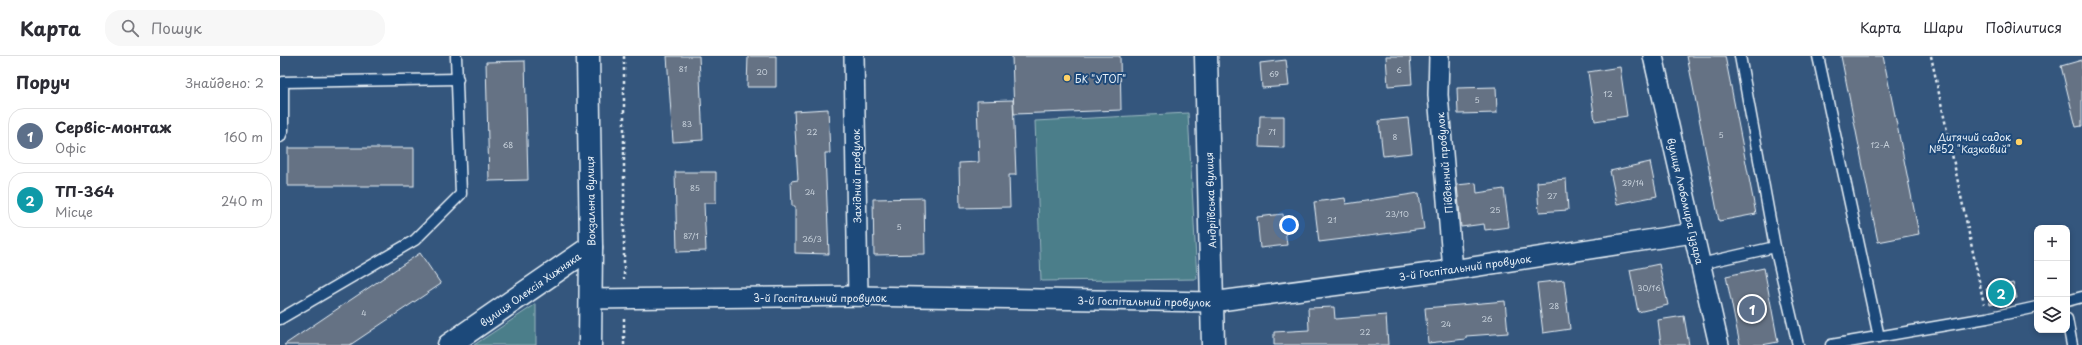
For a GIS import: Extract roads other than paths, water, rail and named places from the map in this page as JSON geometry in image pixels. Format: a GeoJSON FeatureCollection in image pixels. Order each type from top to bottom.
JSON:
{"type":"FeatureCollection","features":[{"type":"Feature","properties":{"kind":"street","name":"Вокзальна вулиця"},"geometry":{"type":"LineString","coordinates":[[588,56],[591,247],[590,345]]}},
{"type":"Feature","properties":{"kind":"street","name":"Західний провулок"},"geometry":{"type":"LineString","coordinates":[[854,56],[858,296]]}},
{"type":"Feature","properties":{"kind":"street","name":"Андріївська вулиця"},"geometry":{"type":"LineString","coordinates":[[1206,56],[1213,345]]}},
{"type":"Feature","properties":{"kind":"street","name":"Південний провулок"},"geometry":{"type":"LineString","coordinates":[[1438,56],[1438,95],[1453,270]]}},
{"type":"Feature","properties":{"kind":"street","name":"вулиця Любомира Гузара"},"geometry":{"type":"LineString","coordinates":[[1653,56],[1719,345]]}},
{"type":"Feature","properties":{"kind":"street","name":"3-й Госпітальний провулок"},"geometry":{"type":"LineString","coordinates":[[590,299],[858,296],[1212,302],[1453,270],[1693,233]]}},
{"type":"Feature","properties":{"kind":"street","name":"вулиця Олексія Хижняка"},"geometry":{"type":"LineString","coordinates":[[449,345],[591,247]]}},
{"type":"Feature","properties":{"kind":"lane"},"geometry":{"type":"LineString","coordinates":[[280,319],[415,240],[461,194],[456,56]]}},
{"type":"Feature","properties":{"kind":"lane"},"geometry":{"type":"LineString","coordinates":[[1740,56],[1776,247],[1798,345]]}},
{"type":"Feature","properties":{"kind":"lane"},"geometry":{"type":"LineString","coordinates":[[1818,56],[1880,337]]}},
{"type":"Feature","properties":{"kind":"lane"},"geometry":{"type":"LineString","coordinates":[[280,137],[283,130],[281,80],[458,79]]}},
{"type":"Feature","properties":{"kind":"lane"},"geometry":{"type":"LineString","coordinates":[[1700,264],[1776,247]]}},
{"type":"Feature","properties":{"kind":"lane"},"geometry":{"type":"LineString","coordinates":[[2070,300],[2082,297]]}},
{"type":"Feature","properties":{"kind":"lane"},"geometry":{"type":"LineString","coordinates":[[1831,345],[1987,318],[2034,308]]}},
{"type":"Feature","properties":{"kind":"lane"},"geometry":{"type":"LineString","coordinates":[[2070,333],[2072,345]]}},
{"type":"Feature","properties":{"kind":"place","name":"БК \"УТОГ\""},"geometry":{"type":"Point","coordinates":[1067,78]}},
{"type":"Feature","properties":{"kind":"place","name":"Дитячий садок №52 \"Казковий\""},"geometry":{"type":"Point","coordinates":[2019,142]}},
{"type":"Feature","properties":{"kind":"place","name":"ТП-364"},"geometry":{"type":"Point","coordinates":[2001,293]}},
{"type":"Feature","properties":{"kind":"place","name":"Сервіс-монтаж"},"geometry":{"type":"Point","coordinates":[1752,309]}}]}
